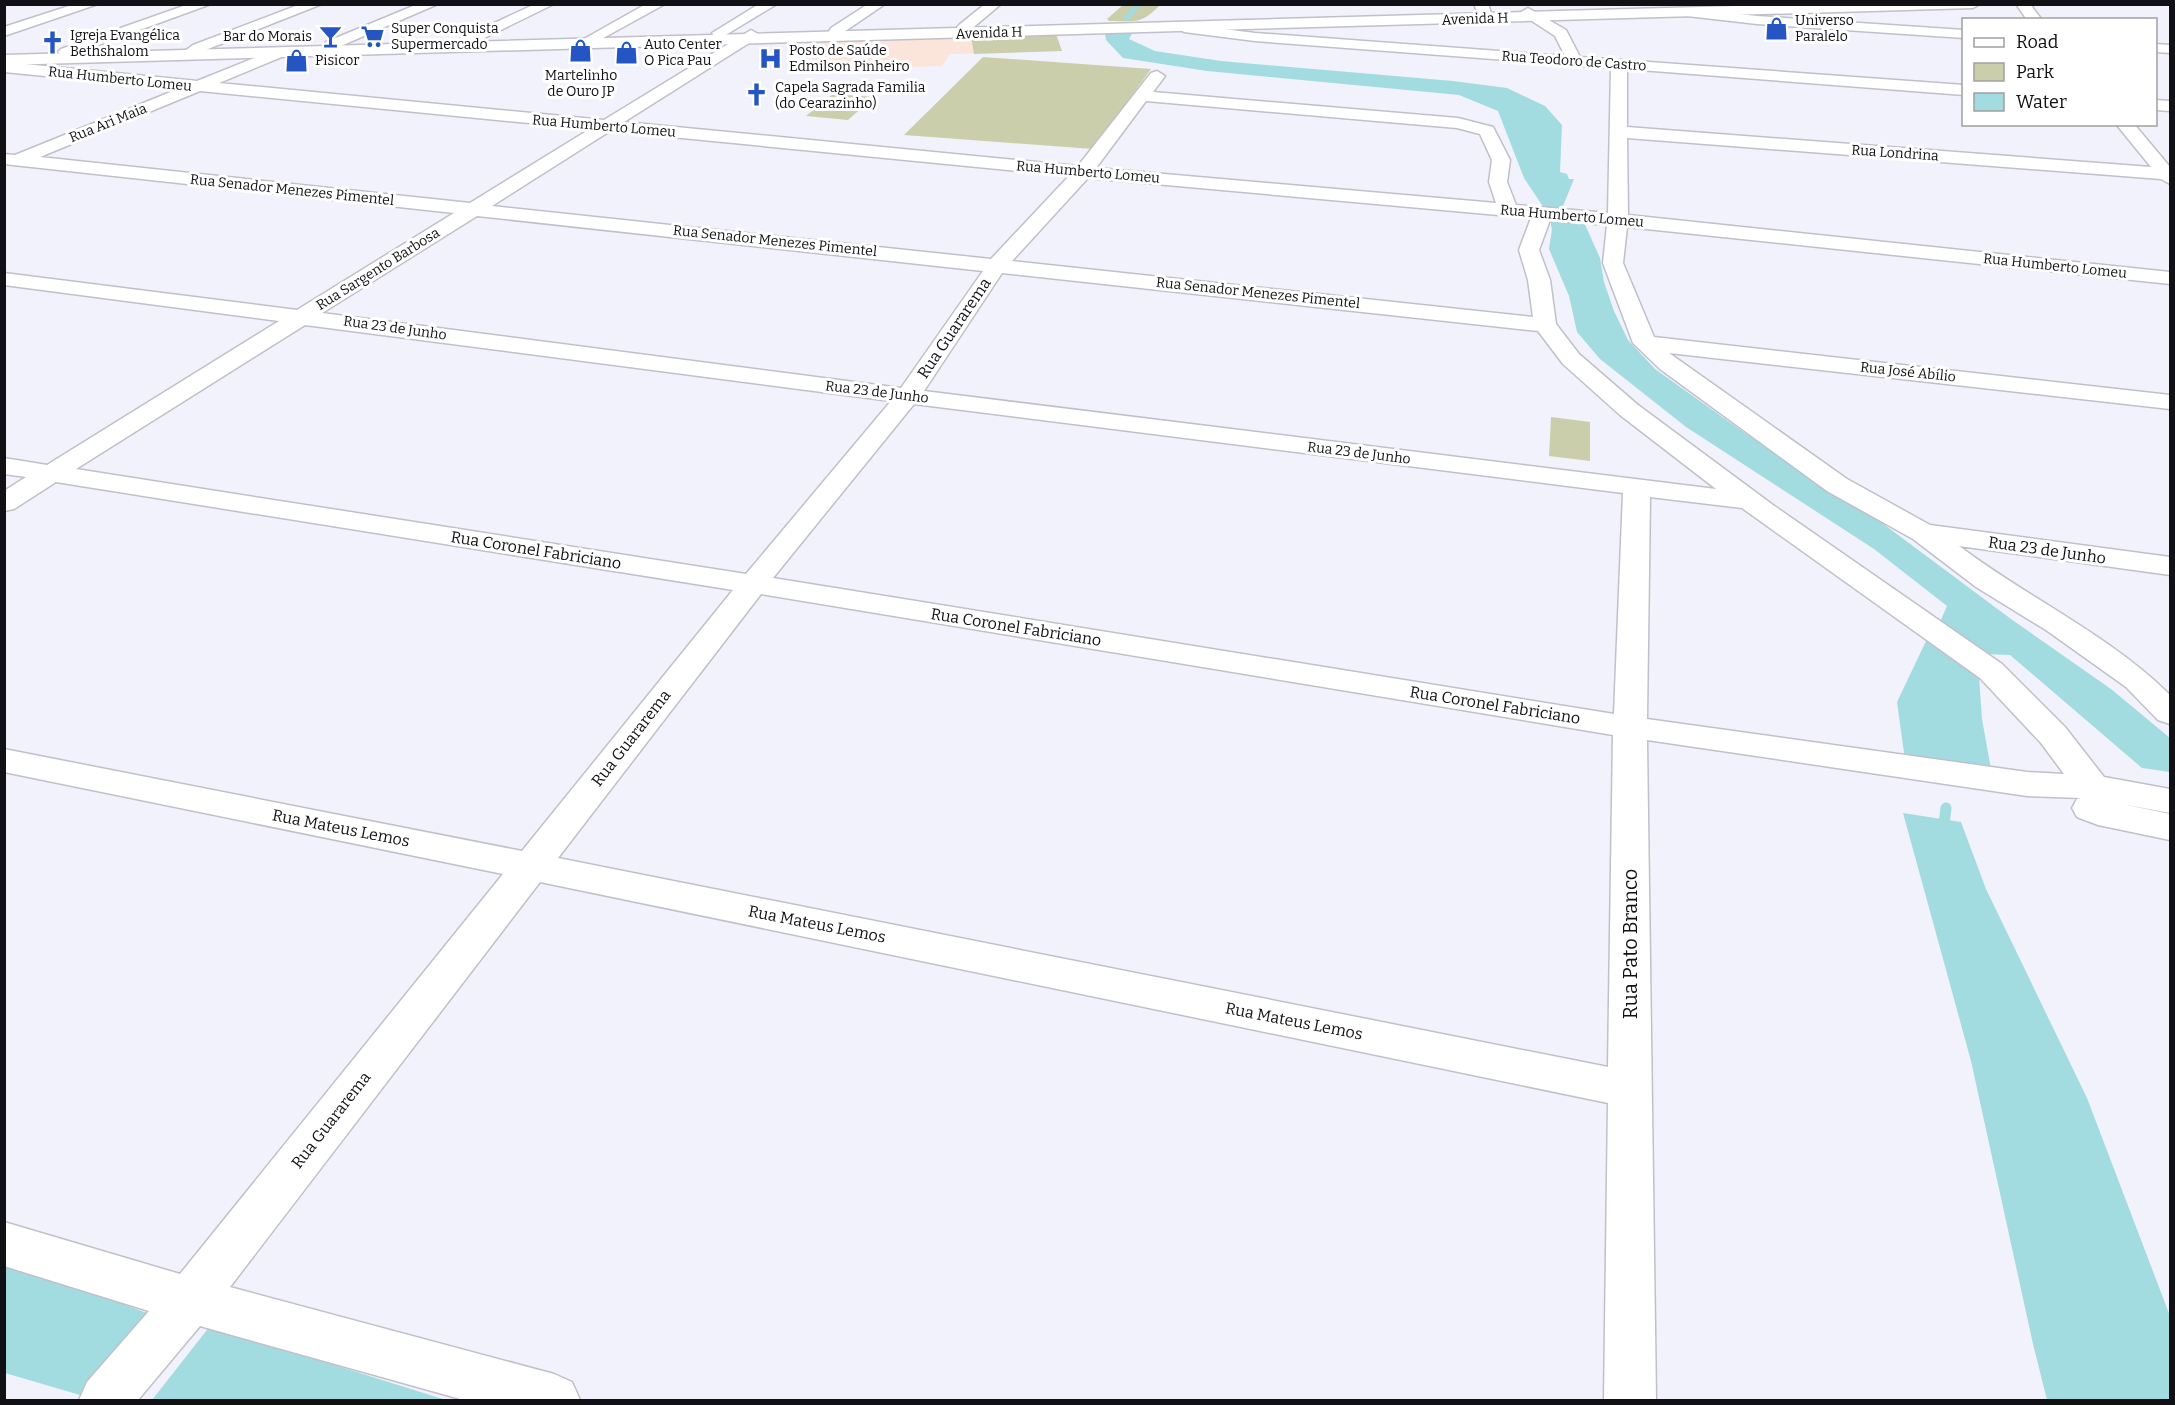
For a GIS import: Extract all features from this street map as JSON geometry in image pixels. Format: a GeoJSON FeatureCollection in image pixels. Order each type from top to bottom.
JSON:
{"type":"FeatureCollection","features":[{"type":"Feature","properties":{"kind":"street"},"geometry":{"type":"LineString","coordinates":[[4,32],[91,4]]}},
{"type":"Feature","properties":{"kind":"street"},"geometry":{"type":"LineString","coordinates":[[66,52],[204,4]]}},
{"type":"Feature","properties":{"kind":"street"},"geometry":{"type":"LineString","coordinates":[[192,52],[315,4]]}},
{"type":"Feature","properties":{"kind":"street"},"geometry":{"type":"LineString","coordinates":[[331,45],[431,4]]}},
{"type":"Feature","properties":{"kind":"street"},"geometry":{"type":"LineString","coordinates":[[465,42],[547,4]]}},
{"type":"Feature","properties":{"kind":"street"},"geometry":{"type":"LineString","coordinates":[[591,39],[658,4]]}},
{"type":"Feature","properties":{"kind":"street"},"geometry":{"type":"LineString","coordinates":[[717,34],[770,4]]}},
{"type":"Feature","properties":{"kind":"street"},"geometry":{"type":"LineString","coordinates":[[836,31],[878,4]]}},
{"type":"Feature","properties":{"kind":"street"},"geometry":{"type":"LineString","coordinates":[[964,28],[994,4]]}},
{"type":"Feature","properties":{"kind":"street","name":"Avenida H"},"geometry":{"type":"LineString","coordinates":[[4,53],[253,54],[1153,20],[1178,22],[1382,19],[1657,11],[1777,4]]}},
{"type":"Feature","properties":{"kind":"street","name":"Avenida H"},"geometry":{"type":"LineString","coordinates":[[1657,11],[1692,13],[1973,4]]}},
{"type":"Feature","properties":{"kind":"street"},"geometry":{"type":"LineString","coordinates":[[2023,4],[2034,18]]}},
{"type":"Feature","properties":{"kind":"street","name":"Avenida H"},"geometry":{"type":"LineString","coordinates":[[1382,19],[1482,9],[1533,14]]}},
{"type":"Feature","properties":{"kind":"street"},"geometry":{"type":"LineString","coordinates":[[1088,23],[1100,12]]}},
{"type":"Feature","properties":{"kind":"street"},"geometry":{"type":"LineString","coordinates":[[1692,13],[1757,20],[1962,34]]}},
{"type":"Feature","properties":{"kind":"street"},"geometry":{"type":"LineString","coordinates":[[1533,14],[1561,33],[1575,61]]}},
{"type":"Feature","properties":{"kind":"street","name":"Avenida H"},"geometry":{"type":"LineString","coordinates":[[4,60],[331,45],[717,34],[747,37],[836,31],[1153,20]]}},
{"type":"Feature","properties":{"kind":"street","name":"Rua Teodoro de Castro"},"geometry":{"type":"LineString","coordinates":[[1178,22],[1256,37],[1962,90]]}},
{"type":"Feature","properties":{"kind":"street","name":"Rua Sargento Barbosa"},"geometry":{"type":"LineString","coordinates":[[4,502],[747,37]]}},
{"type":"Feature","properties":{"kind":"street","name":"Rua Ari Maia"},"geometry":{"type":"LineString","coordinates":[[7,161],[279,53]]}},
{"type":"Feature","properties":{"kind":"street","name":"Rua Ari Maia"},"geometry":{"type":"LineString","coordinates":[[7,161],[253,54]]}},
{"type":"Feature","properties":{"kind":"street"},"geometry":{"type":"LineString","coordinates":[[1619,64],[1618,220],[1613,263],[1645,343],[1668,364],[1837,484],[1923,533],[1986,581],[2057,623],[2128,674],[2170,713]]}},
{"type":"Feature","properties":{"kind":"street","name":"Rua Humberto Lomeu"},"geometry":{"type":"LineString","coordinates":[[4,67],[1083,172],[1618,220],[2170,278]]}},
{"type":"Feature","properties":{"kind":"street","name":"Rua Guararema"},"geometry":{"type":"LineString","coordinates":[[105,1401],[190,1300],[753,584],[908,396],[997,265],[1083,172],[1157,76]]}},
{"type":"Feature","properties":{"kind":"street"},"geometry":{"type":"LineString","coordinates":[[1142,96],[1474,126],[1487,131],[1501,160],[1498,182],[1508,210]]}},
{"type":"Feature","properties":{"kind":"street"},"geometry":{"type":"LineString","coordinates":[[2126,126],[2169,176]]}},
{"type":"Feature","properties":{"kind":"street","name":"Rua Londrina"},"geometry":{"type":"LineString","coordinates":[[1619,132],[2169,176]]}},
{"type":"Feature","properties":{"kind":"street","name":"Rua Senador Menezes Pimentel"},"geometry":{"type":"LineString","coordinates":[[7,161],[1545,325]]}},
{"type":"Feature","properties":{"kind":"street"},"geometry":{"type":"LineString","coordinates":[[1542,214],[1529,250],[1539,280],[1545,325],[1571,359],[1629,410],[1749,501],[1991,671],[2053,735],[2102,801]]}},
{"type":"Feature","properties":{"kind":"street","name":"Rua 23 de Junho"},"geometry":{"type":"LineString","coordinates":[[4,279],[908,396],[1749,501]]}},
{"type":"Feature","properties":{"kind":"street","name":"Rua José Abílio"},"geometry":{"type":"LineString","coordinates":[[1645,343],[2170,402]]}},
{"type":"Feature","properties":{"kind":"street","name":"Rua Coronel Fabriciano"},"geometry":{"type":"LineString","coordinates":[[4,466],[753,584],[1630,727],[2027,784],[2102,801],[2170,827]]}},
{"type":"Feature","properties":{"kind":"street","name":"Rua Pato Branco"},"geometry":{"type":"LineString","coordinates":[[1630,1401],[1630,727],[1637,488]]}},
{"type":"Feature","properties":{"kind":"street","name":"Rua 23 de Junho"},"geometry":{"type":"LineString","coordinates":[[1923,533],[2170,566]]}},
{"type":"Feature","properties":{"kind":"street","name":"Rua Mateus Lemos"},"geometry":{"type":"LineString","coordinates":[[4,760],[1630,1089]]}},
{"type":"Feature","properties":{"kind":"street","name":"Rua Coronel Fabriciano"},"geometry":{"type":"LineString","coordinates":[[2102,801],[2170,801]]}},
{"type":"Feature","properties":{"kind":"street"},"geometry":{"type":"LineString","coordinates":[[4,1244],[190,1300],[554,1401]]}},
{"type":"Feature","properties":{"kind":"shaded area"},"geometry":{"type":"Polygon","coordinates":[[[1056,34],[1062,51],[950,54],[942,66],[810,70],[815,41],[1056,34]]]}},
{"type":"Feature","properties":{"kind":"green space"},"geometry":{"type":"Polygon","coordinates":[[[1123,5],[1160,5],[1142,19],[1109,21],[1107,19],[1123,5]]]}},
{"type":"Feature","properties":{"kind":"green space"},"geometry":{"type":"Polygon","coordinates":[[[1056,34],[1062,51],[974,54],[971,36],[1056,34]]]}},
{"type":"Feature","properties":{"kind":"green space"},"geometry":{"type":"Polygon","coordinates":[[[983,57],[1151,69],[1093,149],[904,135],[983,57]]]}},
{"type":"Feature","properties":{"kind":"green space"},"geometry":{"type":"Polygon","coordinates":[[[833,94],[874,97],[848,120],[806,116],[833,94]]]}},
{"type":"Feature","properties":{"kind":"green space"},"geometry":{"type":"Polygon","coordinates":[[[1551,417],[1590,422],[1590,461],[1549,456],[1551,417]]]}},
{"type":"Feature","properties":{"kind":"water"},"geometry":{"type":"Polygon","coordinates":[[[1133,32],[1129,39],[1155,51],[1221,61],[1453,81],[1507,88],[1545,106],[1562,125],[1560,172],[1567,174],[1569,179],[1574,179],[1561,211],[1544,208],[1524,178],[1498,111],[1459,95],[1207,71],[1123,58],[1106,40],[1105,34],[1133,32]]]}},
{"type":"Feature","properties":{"kind":"water"},"geometry":{"type":"Polygon","coordinates":[[[1549,217],[1583,220],[1600,258],[1604,282],[1614,311],[1628,340],[1655,369],[1742,431],[1870,514],[2011,619],[2111,689],[2170,738],[2170,772],[2142,768],[2010,655],[1984,654],[1940,622],[1947,606],[1874,549],[1686,427],[1600,359],[1577,332],[1569,296],[1549,249],[1552,229],[1549,217]]]}},
{"type":"Feature","properties":{"kind":"water"},"geometry":{"type":"Polygon","coordinates":[[[1927,639],[1979,676],[1982,719],[1992,775],[1905,760],[1897,702],[1927,639]]]}},
{"type":"Feature","properties":{"kind":"water"},"geometry":{"type":"Polygon","coordinates":[[[1903,813],[1961,822],[1986,889],[2087,1098],[2170,1316],[2170,1400],[2047,1400],[1971,1061],[1903,813]]]}},
{"type":"Feature","properties":{"kind":"water"},"geometry":{"type":"Polygon","coordinates":[[[4,1267],[86,1290],[160,1318],[97,1400],[5,1373],[4,1267]]]}},
{"type":"Feature","properties":{"kind":"water"},"geometry":{"type":"Polygon","coordinates":[[[210,1326],[446,1400],[152,1400],[210,1326]]]}},
{"type":"Feature","properties":{"kind":"waterway"},"geometry":{"type":"LineString","coordinates":[[1126,18],[1139,4]]}},
{"type":"Feature","properties":{"kind":"waterway"},"geometry":{"type":"LineString","coordinates":[[1943,832],[1946,808]]}},
{"type":"Feature","properties":{"kind":"place","name":"Universo Paralelo"},"geometry":{"type":"Point","coordinates":[1777,28]}},
{"type":"Feature","properties":{"kind":"place","name":"Bar do Morais"},"geometry":{"type":"Point","coordinates":[330,36]}},
{"type":"Feature","properties":{"kind":"place","name":"Super Conquista Supermercado"},"geometry":{"type":"Point","coordinates":[373,36]}},
{"type":"Feature","properties":{"kind":"place","name":"Igreja Evangélica Bethshalom"},"geometry":{"type":"Point","coordinates":[52,43]}},
{"type":"Feature","properties":{"kind":"place","name":"Martelinho de Ouro JP"},"geometry":{"type":"Point","coordinates":[581,51]}},
{"type":"Feature","properties":{"kind":"place","name":"Auto Center O Pica Pau"},"geometry":{"type":"Point","coordinates":[626,52]}},
{"type":"Feature","properties":{"kind":"place","name":"Posto de Saúde Edmilson Pinheiro"},"geometry":{"type":"Point","coordinates":[771,58]}},
{"type":"Feature","properties":{"kind":"place","name":"Pisicor"},"geometry":{"type":"Point","coordinates":[297,60]}},
{"type":"Feature","properties":{"kind":"place","name":"Capela Sagrada Familia (do Cearazinho)"},"geometry":{"type":"Point","coordinates":[757,95]}}]}
